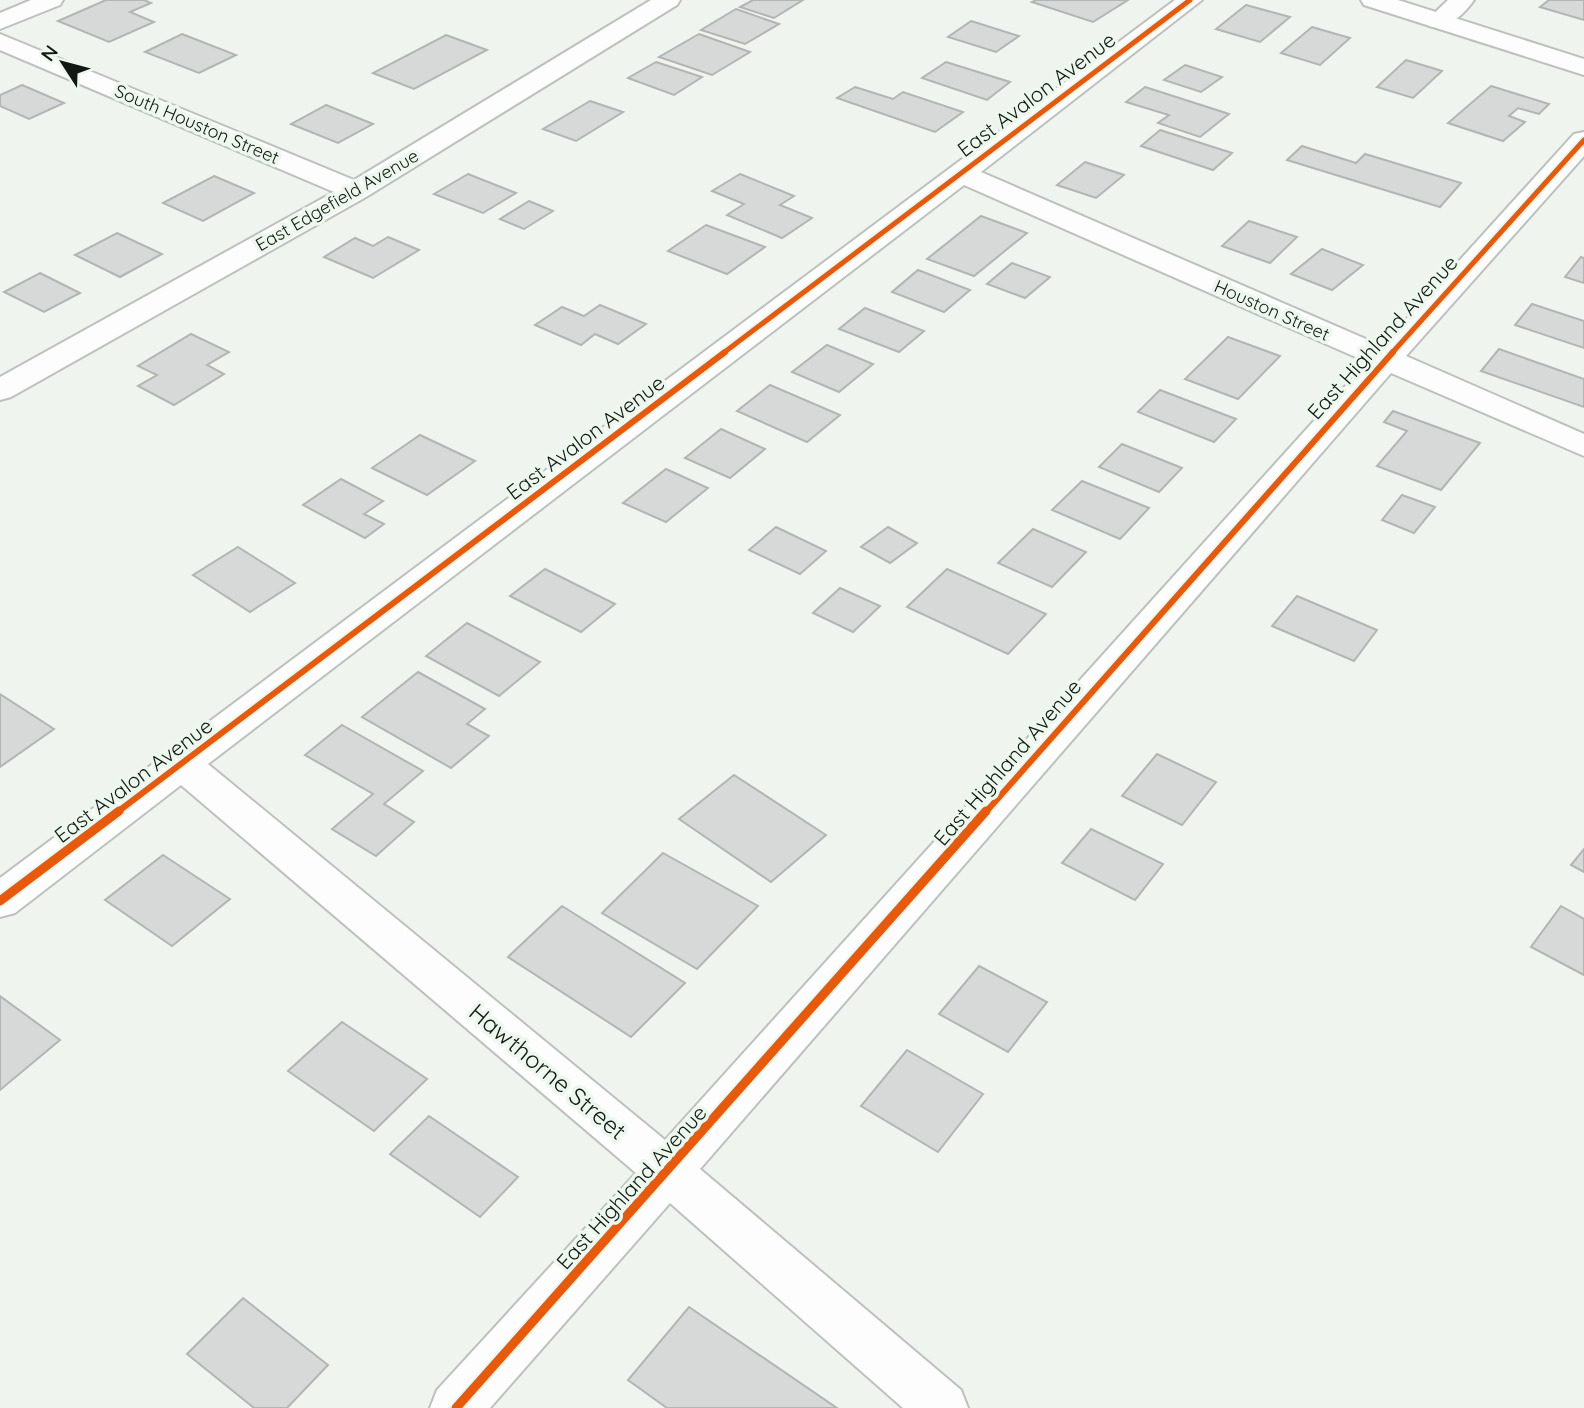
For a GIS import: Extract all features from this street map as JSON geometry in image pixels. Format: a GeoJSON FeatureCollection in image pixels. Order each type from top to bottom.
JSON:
{"type":"FeatureCollection","features":[{"type":"Feature","properties":{"kind":"street"},"geometry":{"type":"LineString","coordinates":[[0,22],[51,0]]}},
{"type":"Feature","properties":{"kind":"street","name":"East Edgefield Avenue"},"geometry":{"type":"LineString","coordinates":[[0,390],[356,191],[668,0]]}},
{"type":"Feature","properties":{"kind":"street","name":"East Avalon Avenue"},"geometry":{"type":"LineString","coordinates":[[0,901],[1190,0]]}},
{"type":"Feature","properties":{"kind":"street"},"geometry":{"type":"LineString","coordinates":[[1373,0],[1584,67]]}},
{"type":"Feature","properties":{"kind":"street"},"geometry":{"type":"LineString","coordinates":[[1438,21],[1462,0]]}},
{"type":"Feature","properties":{"kind":"street","name":"South Houston Street"},"geometry":{"type":"LineString","coordinates":[[6,49],[356,191]]}},
{"type":"Feature","properties":{"kind":"street","name":"East Highland Avenue"},"geometry":{"type":"LineString","coordinates":[[456,1408],[669,1172],[1384,360],[1584,140]]}},
{"type":"Feature","properties":{"kind":"street","name":"Houston Street"},"geometry":{"type":"LineString","coordinates":[[961,173],[1584,446]]}},
{"type":"Feature","properties":{"kind":"street","name":"Hawthorne Street"},"geometry":{"type":"LineString","coordinates":[[183,765],[669,1172],[943,1408]]}},
{"type":"Feature","properties":{"kind":"building"},"geometry":{"type":"Polygon","coordinates":[[[106,0],[144,0],[151,3],[130,12],[154,22],[109,42],[58,21],[106,0]]]}},
{"type":"Feature","properties":{"kind":"building"},"geometry":{"type":"Polygon","coordinates":[[[753,0],[803,0],[774,18],[740,7],[753,0]]]}},
{"type":"Feature","properties":{"kind":"building"},"geometry":{"type":"Polygon","coordinates":[[[1128,0],[1093,22],[1032,2],[1128,0]]]}},
{"type":"Feature","properties":{"kind":"building"},"geometry":{"type":"Polygon","coordinates":[[[1549,0],[1584,0],[1584,20],[1540,7],[1549,0]]]}},
{"type":"Feature","properties":{"kind":"building"},"geometry":{"type":"Polygon","coordinates":[[[1246,5],[1290,17],[1260,42],[1216,29],[1246,5]]]}},
{"type":"Feature","properties":{"kind":"building"},"geometry":{"type":"Polygon","coordinates":[[[736,9],[779,24],[745,44],[701,30],[736,9]]]}},
{"type":"Feature","properties":{"kind":"building"},"geometry":{"type":"Polygon","coordinates":[[[971,21],[1019,36],[996,52],[948,37],[971,21]]]}},
{"type":"Feature","properties":{"kind":"building"},"geometry":{"type":"Polygon","coordinates":[[[1312,27],[1350,38],[1320,65],[1281,53],[1312,27]]]}},
{"type":"Feature","properties":{"kind":"building"},"geometry":{"type":"Polygon","coordinates":[[[182,34],[236,55],[199,73],[145,52],[182,34]]]}},
{"type":"Feature","properties":{"kind":"building"},"geometry":{"type":"Polygon","coordinates":[[[699,34],[750,52],[712,75],[659,57],[699,34]]]}},
{"type":"Feature","properties":{"kind":"building"},"geometry":{"type":"Polygon","coordinates":[[[446,35],[487,50],[414,89],[373,73],[446,35]]]}},
{"type":"Feature","properties":{"kind":"building"},"geometry":{"type":"Polygon","coordinates":[[[1406,60],[1442,71],[1413,98],[1377,87],[1406,60]]]}},
{"type":"Feature","properties":{"kind":"building"},"geometry":{"type":"Polygon","coordinates":[[[656,62],[702,77],[674,95],[628,78],[656,62]]]}},
{"type":"Feature","properties":{"kind":"building"},"geometry":{"type":"Polygon","coordinates":[[[946,62],[1010,82],[987,100],[922,78],[946,62]]]}},
{"type":"Feature","properties":{"kind":"building"},"geometry":{"type":"Polygon","coordinates":[[[1185,65],[1222,77],[1201,92],[1164,80],[1185,65]]]}},
{"type":"Feature","properties":{"kind":"building"},"geometry":{"type":"Polygon","coordinates":[[[22,85],[64,103],[29,119],[0,106],[0,95],[22,85]]]}},
{"type":"Feature","properties":{"kind":"building"},"geometry":{"type":"Polygon","coordinates":[[[1491,86],[1549,104],[1539,114],[1518,108],[1509,116],[1525,122],[1503,141],[1448,123],[1491,86]]]}},
{"type":"Feature","properties":{"kind":"building"},"geometry":{"type":"Polygon","coordinates":[[[855,87],[893,99],[903,92],[963,112],[935,132],[837,98],[855,87]]]}},
{"type":"Feature","properties":{"kind":"building"},"geometry":{"type":"Polygon","coordinates":[[[1145,87],[1229,114],[1200,137],[1158,123],[1169,115],[1126,102],[1145,87]]]}},
{"type":"Feature","properties":{"kind":"building"},"geometry":{"type":"Polygon","coordinates":[[[590,101],[623,112],[576,141],[543,129],[590,101]]]}},
{"type":"Feature","properties":{"kind":"building"},"geometry":{"type":"Polygon","coordinates":[[[326,105],[373,124],[338,143],[291,124],[326,105]]]}},
{"type":"Feature","properties":{"kind":"building"},"geometry":{"type":"Polygon","coordinates":[[[1160,130],[1232,153],[1213,170],[1141,146],[1160,130]]]}},
{"type":"Feature","properties":{"kind":"building"},"geometry":{"type":"Polygon","coordinates":[[[1302,146],[1356,163],[1365,154],[1461,183],[1440,207],[1287,160],[1302,146]]]}},
{"type":"Feature","properties":{"kind":"building"},"geometry":{"type":"Polygon","coordinates":[[[1085,162],[1124,175],[1096,198],[1057,185],[1085,162]]]}},
{"type":"Feature","properties":{"kind":"building"},"geometry":{"type":"Polygon","coordinates":[[[468,174],[516,193],[483,213],[434,194],[468,174]]]}},
{"type":"Feature","properties":{"kind":"building"},"geometry":{"type":"Polygon","coordinates":[[[740,174],[794,196],[780,205],[812,218],[782,238],[727,215],[744,204],[712,191],[740,174]]]}},
{"type":"Feature","properties":{"kind":"building"},"geometry":{"type":"Polygon","coordinates":[[[214,176],[254,193],[203,221],[163,203],[214,176]]]}},
{"type":"Feature","properties":{"kind":"building"},"geometry":{"type":"Polygon","coordinates":[[[529,201],[553,211],[524,229],[500,219],[529,201]]]}},
{"type":"Feature","properties":{"kind":"building"},"geometry":{"type":"Polygon","coordinates":[[[981,216],[1027,233],[974,276],[927,259],[981,216]]]}},
{"type":"Feature","properties":{"kind":"building"},"geometry":{"type":"Polygon","coordinates":[[[1249,221],[1297,237],[1270,263],[1222,246],[1249,221]]]}},
{"type":"Feature","properties":{"kind":"building"},"geometry":{"type":"Polygon","coordinates":[[[706,225],[765,247],[727,274],[668,251],[706,225]]]}},
{"type":"Feature","properties":{"kind":"building"},"geometry":{"type":"Polygon","coordinates":[[[117,233],[162,254],[120,277],[75,255],[117,233]]]}},
{"type":"Feature","properties":{"kind":"building"},"geometry":{"type":"Polygon","coordinates":[[[388,237],[419,250],[373,278],[324,257],[355,238],[373,246],[388,237]]]}},
{"type":"Feature","properties":{"kind":"building"},"geometry":{"type":"Polygon","coordinates":[[[1322,249],[1363,265],[1332,290],[1291,274],[1322,249]]]}},
{"type":"Feature","properties":{"kind":"building"},"geometry":{"type":"Polygon","coordinates":[[[1581,257],[1584,258],[1584,283],[1565,277],[1581,257]]]}},
{"type":"Feature","properties":{"kind":"building"},"geometry":{"type":"Polygon","coordinates":[[[1012,263],[1050,277],[1025,298],[987,284],[1012,263]]]}},
{"type":"Feature","properties":{"kind":"building"},"geometry":{"type":"Polygon","coordinates":[[[918,270],[970,290],[944,312],[892,292],[918,270]]]}},
{"type":"Feature","properties":{"kind":"building"},"geometry":{"type":"Polygon","coordinates":[[[40,273],[80,293],[44,312],[4,292],[40,273]]]}},
{"type":"Feature","properties":{"kind":"building"},"geometry":{"type":"Polygon","coordinates":[[[1532,304],[1584,321],[1584,348],[1515,325],[1532,304]]]}},
{"type":"Feature","properties":{"kind":"building"},"geometry":{"type":"Polygon","coordinates":[[[600,305],[646,324],[618,344],[595,334],[581,345],[535,325],[562,307],[584,316],[600,305]]]}},
{"type":"Feature","properties":{"kind":"building"},"geometry":{"type":"Polygon","coordinates":[[[865,308],[924,331],[899,352],[839,329],[865,308]]]}},
{"type":"Feature","properties":{"kind":"building"},"geometry":{"type":"Polygon","coordinates":[[[191,334],[229,352],[207,365],[224,374],[174,405],[138,386],[157,375],[138,366],[191,334]]]}},
{"type":"Feature","properties":{"kind":"building"},"geometry":{"type":"Polygon","coordinates":[[[1228,337],[1280,356],[1238,399],[1185,379],[1228,337]]]}},
{"type":"Feature","properties":{"kind":"building"},"geometry":{"type":"Polygon","coordinates":[[[827,345],[873,364],[839,392],[792,372],[827,345]]]}},
{"type":"Feature","properties":{"kind":"building"},"geometry":{"type":"Polygon","coordinates":[[[1499,349],[1584,379],[1584,407],[1481,371],[1499,349]]]}},
{"type":"Feature","properties":{"kind":"building"},"geometry":{"type":"Polygon","coordinates":[[[770,385],[840,415],[807,442],[737,411],[770,385]]]}},
{"type":"Feature","properties":{"kind":"building"},"geometry":{"type":"Polygon","coordinates":[[[1160,390],[1236,419],[1214,442],[1138,412],[1160,390]]]}},
{"type":"Feature","properties":{"kind":"building"},"geometry":{"type":"Polygon","coordinates":[[[1393,411],[1480,443],[1441,490],[1377,466],[1407,431],[1384,422],[1393,411]]]}},
{"type":"Feature","properties":{"kind":"building"},"geometry":{"type":"Polygon","coordinates":[[[721,429],[765,449],[730,478],[685,458],[721,429]]]}},
{"type":"Feature","properties":{"kind":"building"},"geometry":{"type":"Polygon","coordinates":[[[420,435],[475,461],[427,495],[372,468],[420,435]]]}},
{"type":"Feature","properties":{"kind":"building"},"geometry":{"type":"Polygon","coordinates":[[[1122,444],[1182,468],[1159,492],[1099,467],[1122,444]]]}},
{"type":"Feature","properties":{"kind":"building"},"geometry":{"type":"Polygon","coordinates":[[[666,469],[708,488],[666,522],[623,503],[666,469]]]}},
{"type":"Feature","properties":{"kind":"building"},"geometry":{"type":"Polygon","coordinates":[[[341,479],[383,501],[364,514],[384,524],[365,538],[303,505],[341,479]]]}},
{"type":"Feature","properties":{"kind":"building"},"geometry":{"type":"Polygon","coordinates":[[[1082,481],[1149,508],[1120,539],[1052,510],[1082,481]]]}},
{"type":"Feature","properties":{"kind":"building"},"geometry":{"type":"Polygon","coordinates":[[[1402,495],[1435,507],[1414,533],[1382,520],[1402,495]]]}},
{"type":"Feature","properties":{"kind":"building"},"geometry":{"type":"Polygon","coordinates":[[[776,527],[826,551],[800,574],[749,550],[776,527]]]}},
{"type":"Feature","properties":{"kind":"building"},"geometry":{"type":"Polygon","coordinates":[[[888,527],[917,543],[890,563],[861,547],[888,527]]]}},
{"type":"Feature","properties":{"kind":"building"},"geometry":{"type":"Polygon","coordinates":[[[1033,529],[1086,552],[1052,587],[998,563],[1033,529]]]}},
{"type":"Feature","properties":{"kind":"building"},"geometry":{"type":"Polygon","coordinates":[[[238,547],[295,583],[250,612],[193,575],[238,547]]]}},
{"type":"Feature","properties":{"kind":"building"},"geometry":{"type":"Polygon","coordinates":[[[545,569],[615,604],[581,632],[510,596],[545,569]]]}},
{"type":"Feature","properties":{"kind":"building"},"geometry":{"type":"Polygon","coordinates":[[[947,569],[1046,614],[1008,654],[907,607],[947,569]]]}},
{"type":"Feature","properties":{"kind":"building"},"geometry":{"type":"Polygon","coordinates":[[[840,588],[880,606],[853,632],[813,613],[840,588]]]}},
{"type":"Feature","properties":{"kind":"building"},"geometry":{"type":"Polygon","coordinates":[[[1297,596],[1377,630],[1354,661],[1272,626],[1297,596]]]}},
{"type":"Feature","properties":{"kind":"building"},"geometry":{"type":"Polygon","coordinates":[[[467,623],[540,662],[499,696],[426,656],[467,623]]]}},
{"type":"Feature","properties":{"kind":"building"},"geometry":{"type":"Polygon","coordinates":[[[418,672],[485,709],[467,724],[489,736],[451,768],[362,717],[418,672]]]}},
{"type":"Feature","properties":{"kind":"building"},"geometry":{"type":"Polygon","coordinates":[[[0,694],[54,729],[0,767],[0,694]]]}},
{"type":"Feature","properties":{"kind":"building"},"geometry":{"type":"Polygon","coordinates":[[[342,725],[423,771],[384,804],[414,822],[376,856],[332,829],[373,794],[305,755],[342,725]]]}},
{"type":"Feature","properties":{"kind":"building"},"geometry":{"type":"Polygon","coordinates":[[[1157,754],[1216,782],[1182,825],[1122,796],[1157,754]]]}},
{"type":"Feature","properties":{"kind":"building"},"geometry":{"type":"Polygon","coordinates":[[[734,775],[826,835],[771,882],[679,819],[734,775]]]}},
{"type":"Feature","properties":{"kind":"building"},"geometry":{"type":"Polygon","coordinates":[[[1091,829],[1163,864],[1135,900],[1062,863],[1091,829]]]}},
{"type":"Feature","properties":{"kind":"building"},"geometry":{"type":"Polygon","coordinates":[[[1584,849],[1584,872],[1571,865],[1584,849]]]}},
{"type":"Feature","properties":{"kind":"building"},"geometry":{"type":"Polygon","coordinates":[[[663,853],[758,906],[697,969],[602,913],[663,853]]]}},
{"type":"Feature","properties":{"kind":"building"},"geometry":{"type":"Polygon","coordinates":[[[163,855],[230,899],[172,946],[105,900],[163,855]]]}},
{"type":"Feature","properties":{"kind":"building"},"geometry":{"type":"Polygon","coordinates":[[[562,906],[685,983],[631,1037],[508,957],[562,906]]]}},
{"type":"Feature","properties":{"kind":"building"},"geometry":{"type":"Polygon","coordinates":[[[1561,906],[1584,919],[1584,975],[1531,947],[1561,906]]]}},
{"type":"Feature","properties":{"kind":"building"},"geometry":{"type":"Polygon","coordinates":[[[979,966],[1047,1002],[1008,1052],[939,1014],[979,966]]]}},
{"type":"Feature","properties":{"kind":"building"},"geometry":{"type":"Polygon","coordinates":[[[0,996],[60,1040],[0,1090],[0,996]]]}},
{"type":"Feature","properties":{"kind":"building"},"geometry":{"type":"Polygon","coordinates":[[[342,1022],[427,1079],[374,1131],[288,1071],[342,1022]]]}},
{"type":"Feature","properties":{"kind":"building"},"geometry":{"type":"Polygon","coordinates":[[[907,1050],[983,1094],[938,1152],[861,1106],[907,1050]]]}},
{"type":"Feature","properties":{"kind":"building"},"geometry":{"type":"Polygon","coordinates":[[[429,1116],[518,1177],[480,1217],[390,1154],[429,1116]]]}},
{"type":"Feature","properties":{"kind":"building"},"geometry":{"type":"Polygon","coordinates":[[[243,1298],[328,1365],[287,1408],[254,1408],[187,1354],[243,1298]]]}},
{"type":"Feature","properties":{"kind":"building"},"geometry":{"type":"Polygon","coordinates":[[[689,1307],[837,1408],[667,1408],[628,1380],[689,1307]]]}},
{"type":"Feature","properties":{"kind":"cycle path"},"geometry":{"type":"LineString","coordinates":[[0,901],[1190,0]]}},
{"type":"Feature","properties":{"kind":"cycle path"},"geometry":{"type":"LineString","coordinates":[[456,1408],[739,1092],[1300,456],[1584,140]]}}]}
